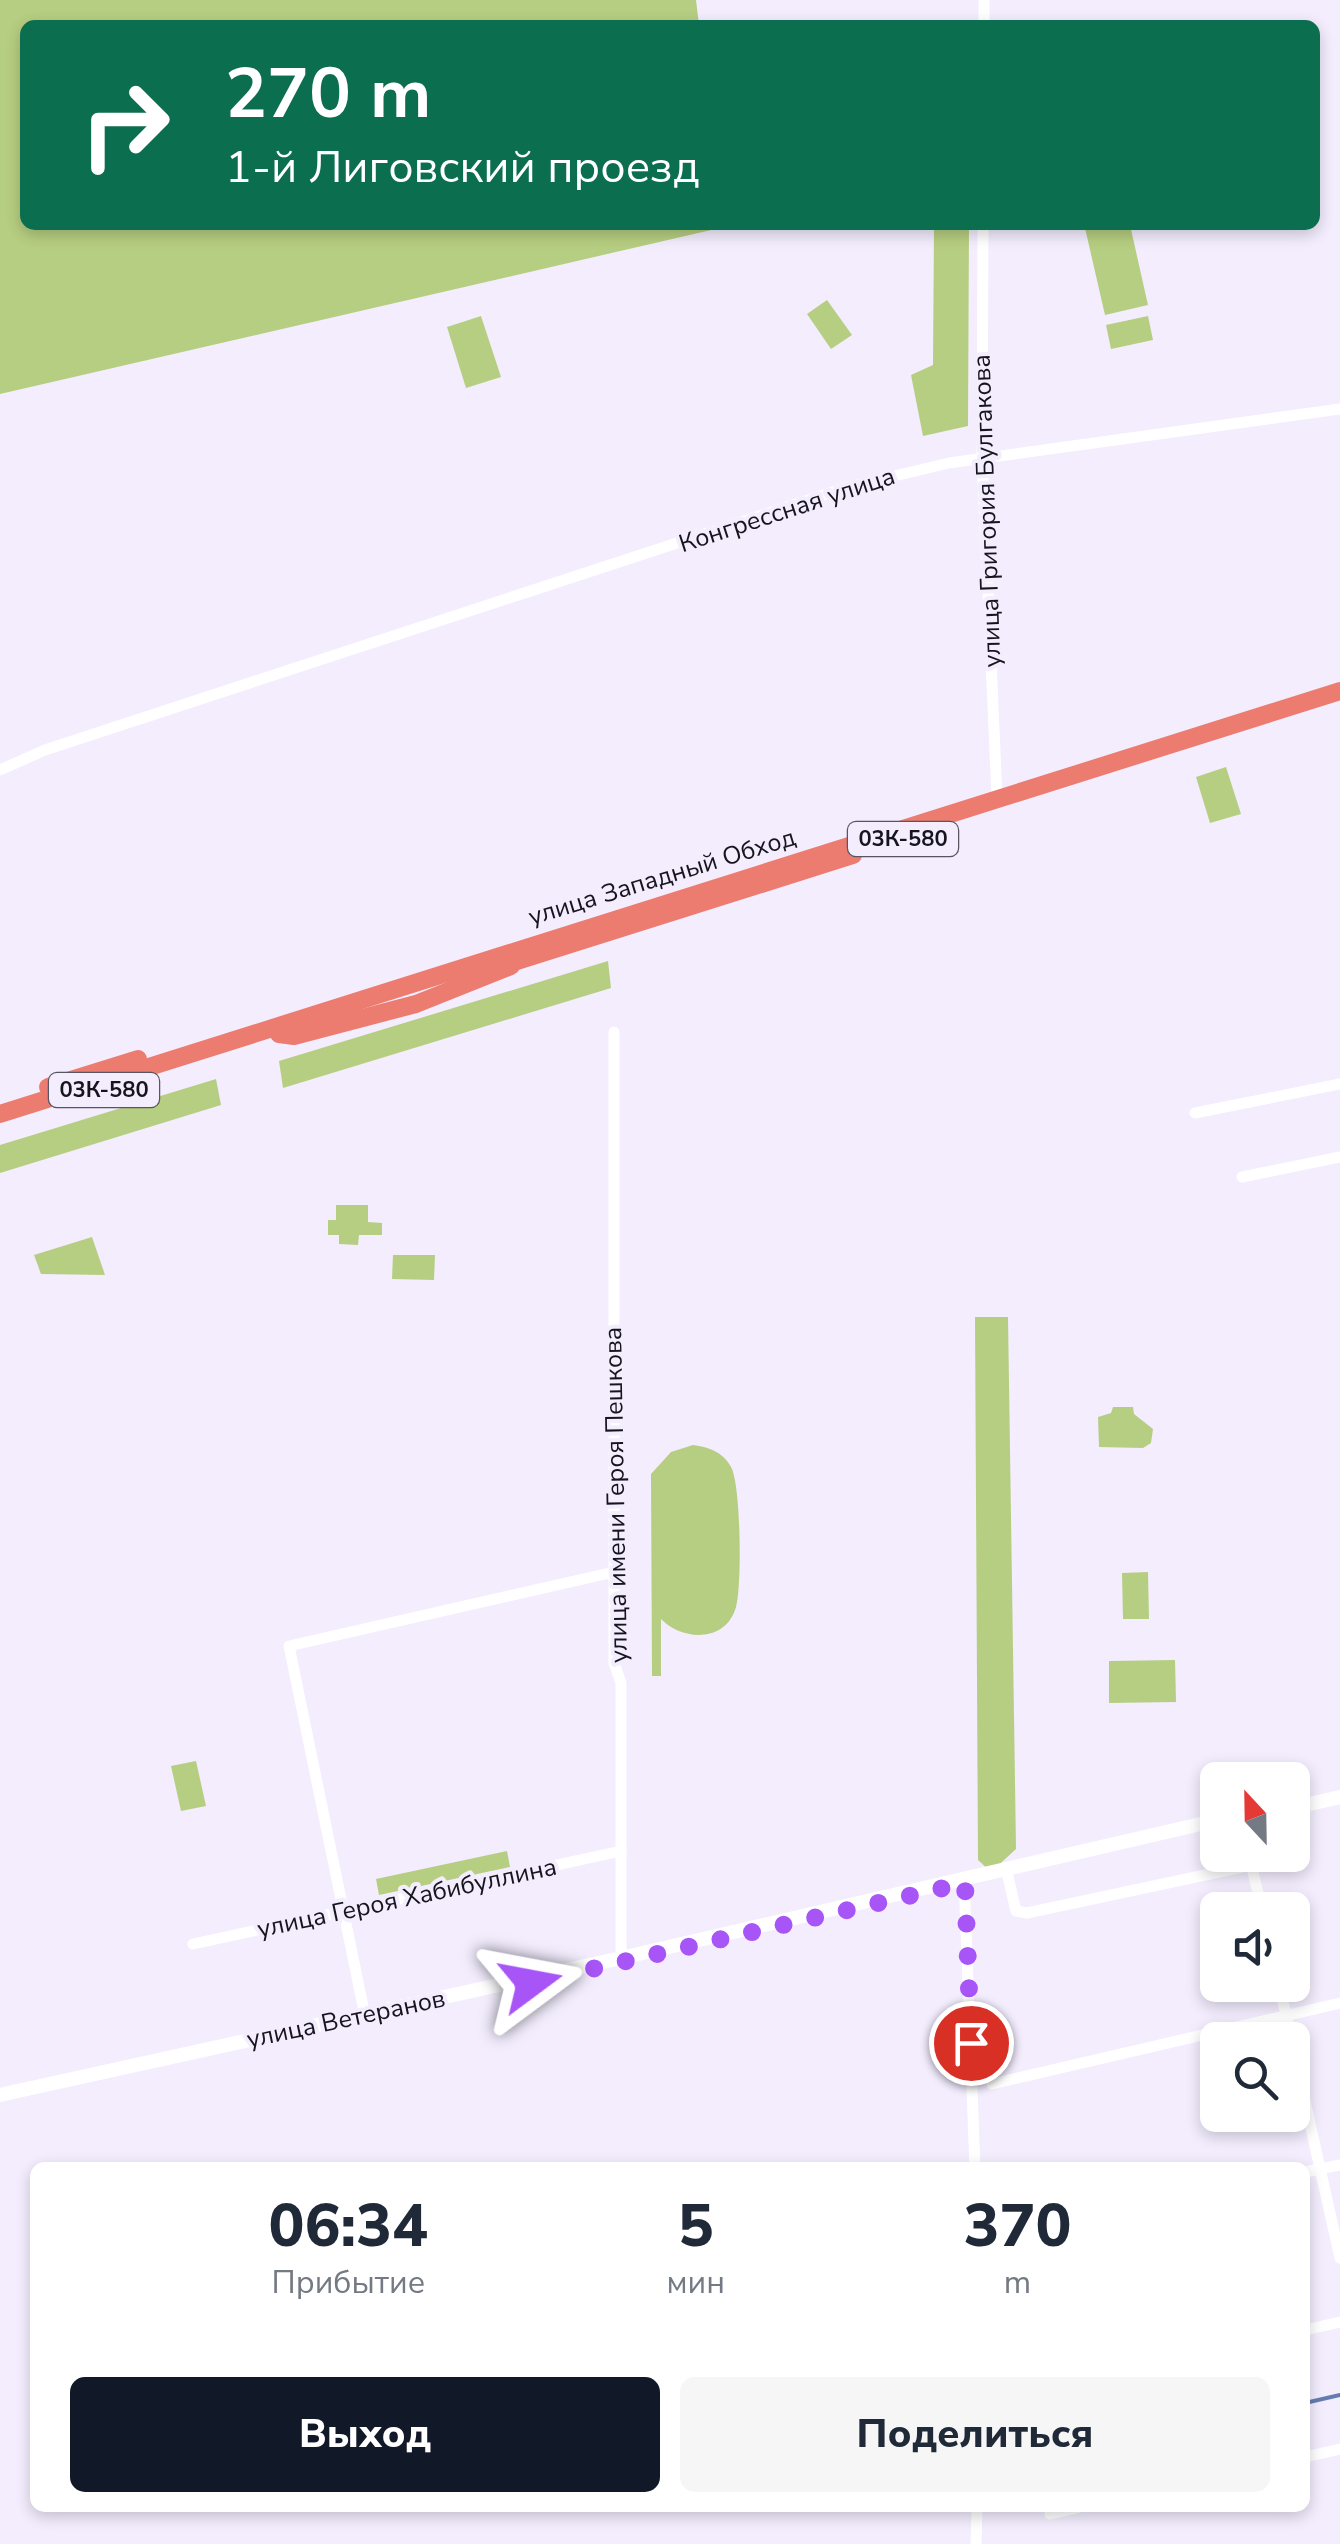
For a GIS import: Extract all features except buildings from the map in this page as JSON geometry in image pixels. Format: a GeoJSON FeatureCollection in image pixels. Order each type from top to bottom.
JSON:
{"type":"FeatureCollection","features":[{"type":"Feature","properties":{"kind":"highway","name":"улица Западный Обход"},"geometry":{"type":"LineString","coordinates":[[0,1114],[1340,691]]}},
{"type":"Feature","properties":{"kind":"highway","name":"улица Западный Обход"},"geometry":{"type":"LineString","coordinates":[[0,1123],[540,955],[1220,735],[1340,702]]}},
{"type":"Feature","properties":{"kind":"street","name":"улица Григория Булгакова"},"geometry":{"type":"LineString","coordinates":[[983,230],[982,458],[997,798]]}},
{"type":"Feature","properties":{"kind":"street","name":"Конгрессная улица"},"geometry":{"type":"LineString","coordinates":[[0,770],[45,750],[848,487],[982,458],[1340,409]]}},
{"type":"Feature","properties":{"kind":"street","name":"улица имени Героя Пешкова"},"geometry":{"type":"LineString","coordinates":[[614,1032],[614,1663],[621,1683],[622,1958]]}},
{"type":"Feature","properties":{"kind":"street"},"geometry":{"type":"LineString","coordinates":[[1195,1113],[1340,1084]]}},
{"type":"Feature","properties":{"kind":"street"},"geometry":{"type":"LineString","coordinates":[[1242,1178],[1340,1157]]}},
{"type":"Feature","properties":{"kind":"street"},"geometry":{"type":"LineString","coordinates":[[366,2016],[290,1646],[614,1572]]}},
{"type":"Feature","properties":{"kind":"street"},"geometry":{"type":"LineString","coordinates":[[1310,1802],[1340,1795]]}},
{"type":"Feature","properties":{"kind":"street","name":"улица Ветеранов"},"geometry":{"type":"LineString","coordinates":[[0,2097],[1200,1826]]}},
{"type":"Feature","properties":{"kind":"street","name":"улица Героя Хабибуллина"},"geometry":{"type":"LineString","coordinates":[[193,1944],[621,1851]]}},
{"type":"Feature","properties":{"kind":"street"},"geometry":{"type":"LineString","coordinates":[[1007,1872],[1016,1911],[1028,1913],[1200,1872]]}},
{"type":"Feature","properties":{"kind":"street"},"geometry":{"type":"LineString","coordinates":[[965,1881],[975,2162]]}},
{"type":"Feature","properties":{"kind":"street","name":"улица Ветеранов"},"geometry":{"type":"LineString","coordinates":[[0,2097],[368,2020],[965,1881]]}},
{"type":"Feature","properties":{"kind":"street"},"geometry":{"type":"LineString","coordinates":[[1283,2002],[1288,2022]]}},
{"type":"Feature","properties":{"kind":"street"},"geometry":{"type":"LineString","coordinates":[[992,2084],[1340,2003]]}},
{"type":"Feature","properties":{"kind":"street"},"geometry":{"type":"LineString","coordinates":[[1310,2121],[1340,2258]]}},
{"type":"Feature","properties":{"kind":"street"},"geometry":{"type":"LineString","coordinates":[[1310,2171],[1340,2164]]}},
{"type":"Feature","properties":{"kind":"street"},"geometry":{"type":"LineString","coordinates":[[1310,2329],[1340,2322]]}},
{"type":"Feature","properties":{"kind":"street"},"geometry":{"type":"LineString","coordinates":[[1310,2456],[1340,2449]]}},
{"type":"Feature","properties":{"kind":"street"},"geometry":{"type":"LineString","coordinates":[[976,2544],[977,2512]]}},
{"type":"Feature","properties":{"kind":"street"},"geometry":{"type":"LineString","coordinates":[[1050,2514],[1059,2512]]}},
{"type":"Feature","properties":{"kind":"green space"},"geometry":{"type":"Polygon","coordinates":[[[0,0],[696,0],[698,20],[20,20],[20,230],[711,230],[0,394],[0,0]]]}},
{"type":"Feature","properties":{"kind":"green space"},"geometry":{"type":"Polygon","coordinates":[[[934,230],[969,230],[968,426],[923,436],[911,375],[933,365],[934,230]]]}},
{"type":"Feature","properties":{"kind":"green space"},"geometry":{"type":"Polygon","coordinates":[[[1085,230],[1131,230],[1148,305],[1105,315],[1085,230]]]}},
{"type":"Feature","properties":{"kind":"green space"},"geometry":{"type":"Polygon","coordinates":[[[827,300],[852,335],[831,349],[807,314],[827,300]]]}},
{"type":"Feature","properties":{"kind":"green space"},"geometry":{"type":"Polygon","coordinates":[[[481,316],[501,377],[466,388],[447,327],[481,316]]]}},
{"type":"Feature","properties":{"kind":"green space"},"geometry":{"type":"Polygon","coordinates":[[[1148,316],[1153,340],[1111,349],[1106,325],[1148,316]]]}},
{"type":"Feature","properties":{"kind":"green space"},"geometry":{"type":"Polygon","coordinates":[[[1226,767],[1241,814],[1210,823],[1196,777],[1226,767]]]}},
{"type":"Feature","properties":{"kind":"green space"},"geometry":{"type":"Polygon","coordinates":[[[608,961],[611,988],[283,1088],[279,1061],[608,961]]]}},
{"type":"Feature","properties":{"kind":"green space"},"geometry":{"type":"Polygon","coordinates":[[[216,1079],[221,1105],[0,1173],[0,1145],[216,1079]]]}},
{"type":"Feature","properties":{"kind":"green space"},"geometry":{"type":"Polygon","coordinates":[[[336,1205],[368,1205],[368,1222],[382,1223],[382,1235],[359,1235],[358,1245],[339,1244],[339,1235],[328,1235],[328,1220],[336,1220],[336,1205]]]}},
{"type":"Feature","properties":{"kind":"green space"},"geometry":{"type":"Polygon","coordinates":[[[92,1237],[105,1275],[41,1274],[34,1255],[92,1237]]]}},
{"type":"Feature","properties":{"kind":"green space"},"geometry":{"type":"Polygon","coordinates":[[[393,1255],[435,1255],[434,1280],[392,1279],[393,1255]]]}},
{"type":"Feature","properties":{"kind":"green space"},"geometry":{"type":"Polygon","coordinates":[[[975,1317],[1008,1317],[1016,1849],[991,1872],[978,1860],[975,1317]]]}},
{"type":"Feature","properties":{"kind":"green space"},"geometry":{"type":"Polygon","coordinates":[[[1113,1407],[1133,1407],[1134,1414],[1153,1429],[1151,1443],[1143,1448],[1099,1447],[1098,1417],[1111,1413],[1113,1407]]]}},
{"type":"Feature","properties":{"kind":"green space"},"geometry":{"type":"Polygon","coordinates":[[[693,1445],[720,1454],[734,1477],[740,1536],[736,1607],[723,1627],[703,1635],[680,1631],[661,1619],[661,1676],[652,1676],[651,1474],[671,1452],[693,1445]]]}},
{"type":"Feature","properties":{"kind":"green space"},"geometry":{"type":"Polygon","coordinates":[[[1148,1572],[1149,1619],[1123,1619],[1122,1573],[1148,1572]]]}},
{"type":"Feature","properties":{"kind":"green space"},"geometry":{"type":"Polygon","coordinates":[[[1175,1660],[1176,1702],[1109,1703],[1109,1661],[1175,1660]]]}},
{"type":"Feature","properties":{"kind":"green space"},"geometry":{"type":"Polygon","coordinates":[[[196,1761],[206,1806],[181,1811],[171,1766],[196,1761]]]}},
{"type":"Feature","properties":{"kind":"green space"},"geometry":{"type":"Polygon","coordinates":[[[507,1851],[510,1867],[379,1895],[376,1879],[507,1851]]]}},
{"type":"Feature","properties":{"kind":"waterway"},"geometry":{"type":"LineString","coordinates":[[1310,2402],[1340,2395]]}},
{"type":"Feature","properties":{"kind":"route"},"geometry":{"type":"LineString","coordinates":[[531,1983],[965,1883],[971,2043]]}}]}
